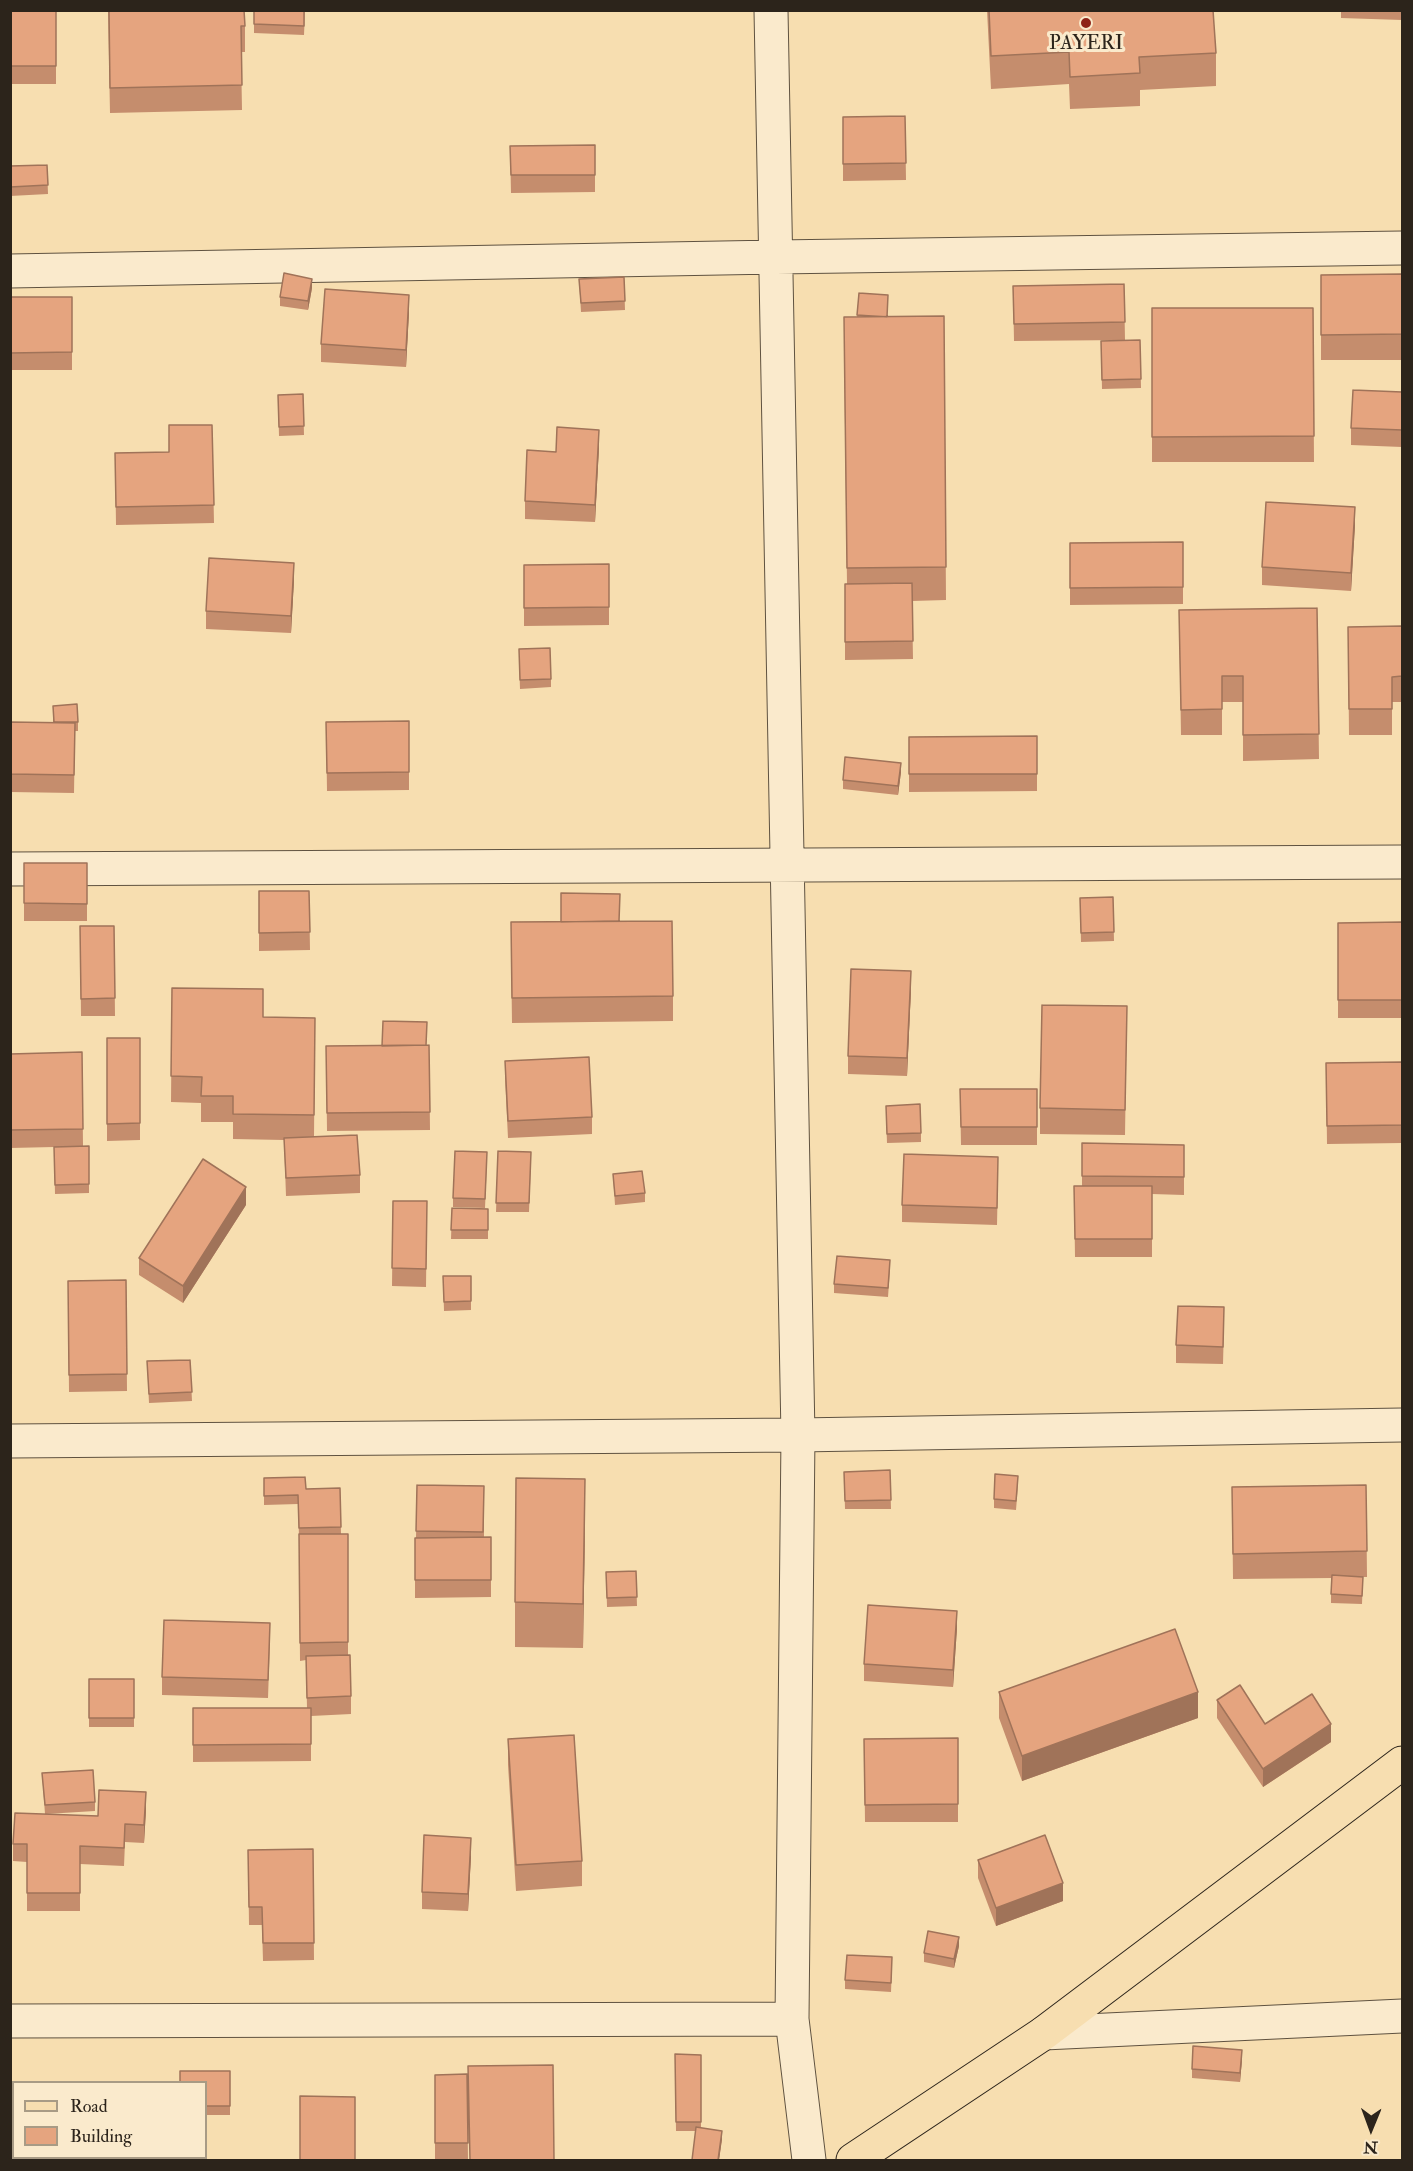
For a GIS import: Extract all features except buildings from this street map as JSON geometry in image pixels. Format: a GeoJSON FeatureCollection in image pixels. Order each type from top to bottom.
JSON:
{"type":"FeatureCollection","features":[{"type":"Feature","properties":{"kind":"main road"},"geometry":{"type":"LineString","coordinates":[[854,2160],[1044,2033],[1402,1763]]}},
{"type":"Feature","properties":{"kind":"street"},"geometry":{"type":"LineString","coordinates":[[771,10],[798,1435],[792,2019],[809,2160]]}},
{"type":"Feature","properties":{"kind":"street"},"geometry":{"type":"LineString","coordinates":[[10,271],[1402,248]]}},
{"type":"Feature","properties":{"kind":"street"},"geometry":{"type":"LineString","coordinates":[[10,869],[1402,862]]}},
{"type":"Feature","properties":{"kind":"street"},"geometry":{"type":"LineString","coordinates":[[10,1441],[798,1435],[1402,1425]]}},
{"type":"Feature","properties":{"kind":"street"},"geometry":{"type":"LineString","coordinates":[[1044,2033],[1402,2016]]}},
{"type":"Feature","properties":{"kind":"street"},"geometry":{"type":"LineString","coordinates":[[10,2021],[792,2019]]}},
{"type":"Feature","properties":{"kind":"place","name":"PAYERI"},"geometry":{"type":"Point","coordinates":[1086,23]}}]}
